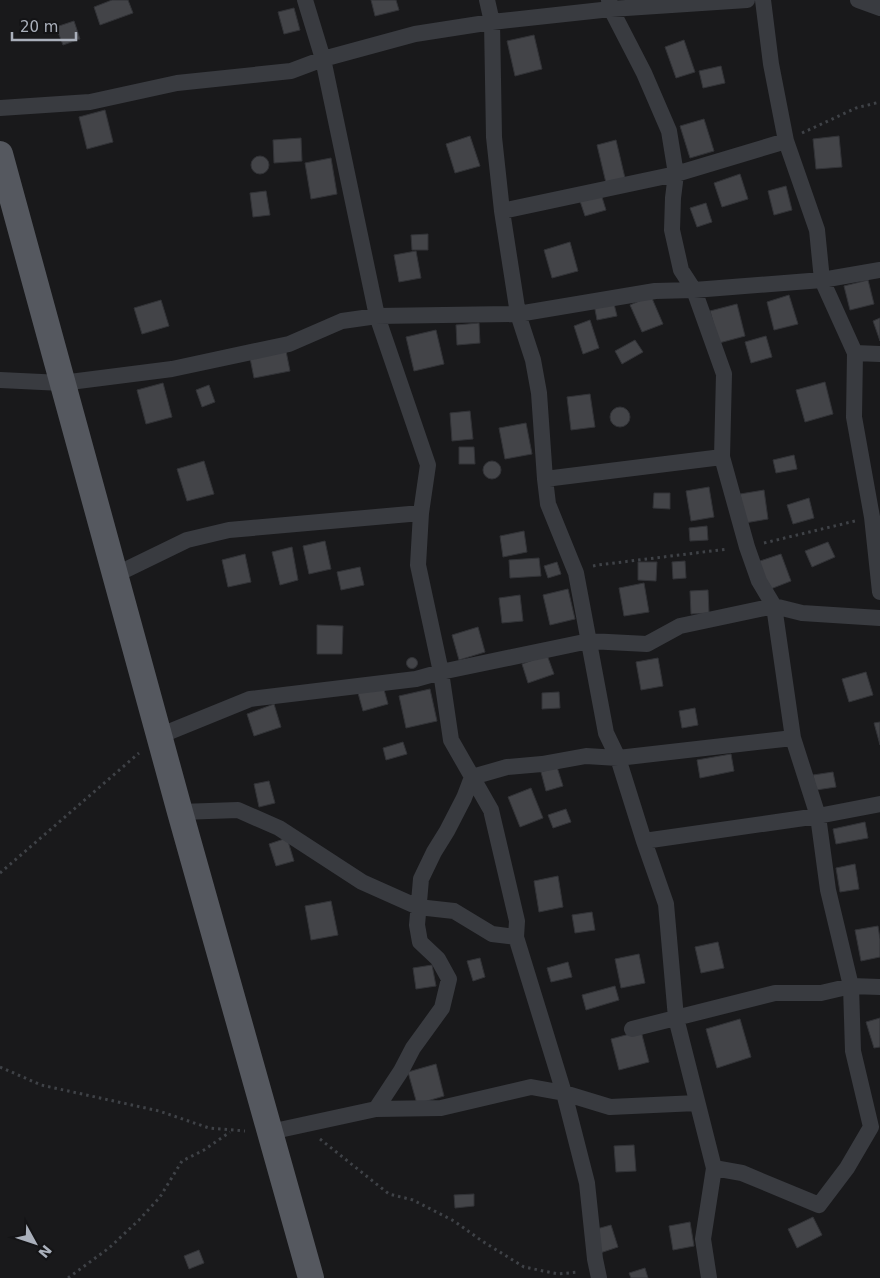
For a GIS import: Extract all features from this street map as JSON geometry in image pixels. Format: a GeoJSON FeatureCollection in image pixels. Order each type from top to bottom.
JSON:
{"type":"FeatureCollection","features":[{"type":"Feature","properties":{"kind":"main road"},"geometry":{"type":"LineString","coordinates":[[0,154],[180,812],[312,1278]]}},
{"type":"Feature","properties":{"kind":"street"},"geometry":{"type":"LineString","coordinates":[[305,0],[323,59],[377,316],[428,465],[421,513],[418,565],[441,672],[451,740],[491,810],[517,921],[516,937],[564,1093],[587,1183],[595,1259],[599,1278]]}},
{"type":"Feature","properties":{"kind":"street"},"geometry":{"type":"LineString","coordinates":[[487,0],[492,22],[494,137],[502,211],[518,314],[533,360],[539,393],[548,504],[576,573],[606,732],[618,758],[644,842],[666,904],[676,1018],[714,1168],[703,1239],[709,1278]]}},
{"type":"Feature","properties":{"kind":"street"},"geometry":{"type":"LineString","coordinates":[[0,108],[90,102],[177,83],[291,71],[323,59],[415,34],[610,4],[747,0]]}},
{"type":"Feature","properties":{"kind":"street"},"geometry":{"type":"LineString","coordinates":[[763,0],[771,64],[786,141],[817,230],[822,280],[855,353],[854,417],[872,517],[880,592]]}},
{"type":"Feature","properties":{"kind":"street"},"geometry":{"type":"LineString","coordinates":[[858,0],[880,8]]}},
{"type":"Feature","properties":{"kind":"street"},"geometry":{"type":"LineString","coordinates":[[610,4],[644,73],[669,130],[676,174],[672,230],[681,270],[694,290],[724,374],[722,456],[747,547],[759,580],[774,606],[793,738],[818,816],[828,890],[850,986],[853,1052],[871,1127],[847,1168],[819,1205],[742,1173],[714,1168]]}},
{"type":"Feature","properties":{"kind":"street"},"geometry":{"type":"LineString","coordinates":[[502,211],[676,174],[786,141]]}},
{"type":"Feature","properties":{"kind":"street"},"geometry":{"type":"LineString","coordinates":[[0,380],[62,383],[172,369],[289,344],[342,321],[377,316],[518,314],[655,291],[694,290],[822,280],[880,270]]}},
{"type":"Feature","properties":{"kind":"street"},"geometry":{"type":"LineString","coordinates":[[855,353],[880,354]]}},
{"type":"Feature","properties":{"kind":"street"},"geometry":{"type":"LineString","coordinates":[[545,479],[722,456]]}},
{"type":"Feature","properties":{"kind":"street"},"geometry":{"type":"LineString","coordinates":[[115,575],[187,540],[229,530],[421,513]]}},
{"type":"Feature","properties":{"kind":"street"},"geometry":{"type":"LineString","coordinates":[[159,736],[250,699],[416,679],[589,641],[646,644],[680,626],[774,606],[802,613],[880,618]]}},
{"type":"Feature","properties":{"kind":"street"},"geometry":{"type":"LineString","coordinates":[[472,777],[507,766],[542,764],[586,756],[618,758],[793,738]]}},
{"type":"Feature","properties":{"kind":"street"},"geometry":{"type":"LineString","coordinates":[[376,1109],[401,1071],[413,1048],[442,1008],[449,979],[438,959],[420,942],[417,925],[421,879],[464,798],[472,777]]}},
{"type":"Feature","properties":{"kind":"street"},"geometry":{"type":"LineString","coordinates":[[644,842],[818,816],[880,804]]}},
{"type":"Feature","properties":{"kind":"street"},"geometry":{"type":"LineString","coordinates":[[180,812],[238,810],[279,828],[362,882],[418,907],[454,911],[492,934],[516,937]]}},
{"type":"Feature","properties":{"kind":"street"},"geometry":{"type":"LineString","coordinates":[[632,1030],[775,993],[821,993],[850,986],[880,986]]}},
{"type":"Feature","properties":{"kind":"street"},"geometry":{"type":"LineString","coordinates":[[270,1132],[376,1109],[441,1108],[531,1087],[564,1093],[610,1107],[697,1104]]}},
{"type":"Feature","properties":{"kind":"path"},"geometry":{"type":"LineString","coordinates":[[786,141],[856,108],[880,102]]}},
{"type":"Feature","properties":{"kind":"path"},"geometry":{"type":"LineString","coordinates":[[0,873],[159,736]]}},
{"type":"Feature","properties":{"kind":"path"},"geometry":{"type":"LineString","coordinates":[[0,1067],[41,1085],[159,1111],[209,1128],[231,1131],[270,1132]]}},
{"type":"Feature","properties":{"kind":"path"},"geometry":{"type":"LineString","coordinates":[[302,1125],[389,1194],[413,1200],[454,1221],[524,1267],[558,1274],[578,1273],[595,1259]]}},
{"type":"Feature","properties":{"kind":"path"},"geometry":{"type":"LineString","coordinates":[[68,1278],[109,1248],[139,1220],[160,1198],[182,1161],[204,1150],[231,1131]]}},
{"type":"Feature","properties":{"kind":"building"},"geometry":{"type":"Polygon","coordinates":[[[112,0],[128,0],[133,13],[100,25],[94,7],[112,0]]]}},
{"type":"Feature","properties":{"kind":"building"},"geometry":{"type":"Polygon","coordinates":[[[371,0],[396,0],[399,10],[375,16],[371,0]]]}},
{"type":"Feature","properties":{"kind":"building"},"geometry":{"type":"Polygon","coordinates":[[[294,8],[300,30],[284,34],[278,12],[294,8]]]}},
{"type":"Feature","properties":{"kind":"building"},"geometry":{"type":"Polygon","coordinates":[[[74,21],[80,39],[63,45],[56,27],[74,21]]]}},
{"type":"Feature","properties":{"kind":"building"},"geometry":{"type":"Polygon","coordinates":[[[534,35],[542,69],[515,76],[507,41],[534,35]]]}},
{"type":"Feature","properties":{"kind":"building"},"geometry":{"type":"Polygon","coordinates":[[[684,40],[695,72],[676,78],[665,47],[684,40]]]}},
{"type":"Feature","properties":{"kind":"building"},"geometry":{"type":"Polygon","coordinates":[[[721,66],[725,83],[703,88],[699,71],[721,66]]]}},
{"type":"Feature","properties":{"kind":"building"},"geometry":{"type":"Polygon","coordinates":[[[105,110],[113,142],[87,149],[79,117],[105,110]]]}},
{"type":"Feature","properties":{"kind":"building"},"geometry":{"type":"Polygon","coordinates":[[[704,119],[714,151],[690,158],[680,126],[704,119]]]}},
{"type":"Feature","properties":{"kind":"building"},"geometry":{"type":"Polygon","coordinates":[[[470,136],[480,166],[455,173],[446,144],[470,136]]]}},
{"type":"Feature","properties":{"kind":"building"},"geometry":{"type":"Polygon","coordinates":[[[839,136],[842,167],[816,169],[813,139],[839,136]]]}},
{"type":"Feature","properties":{"kind":"building"},"geometry":{"type":"Polygon","coordinates":[[[301,138],[302,161],[274,163],[273,140],[301,138]]]}},
{"type":"Feature","properties":{"kind":"building"},"geometry":{"type":"Polygon","coordinates":[[[616,140],[625,178],[606,183],[597,145],[616,140]]]}},
{"type":"Feature","properties":{"kind":"building"},"geometry":{"type":"Polygon","coordinates":[[[256,156],[264,156],[269,161],[267,172],[256,174],[251,169],[251,161],[256,156]]]}},
{"type":"Feature","properties":{"kind":"building"},"geometry":{"type":"Polygon","coordinates":[[[331,158],[337,194],[311,199],[305,163],[331,158]]]}},
{"type":"Feature","properties":{"kind":"building"},"geometry":{"type":"Polygon","coordinates":[[[740,174],[748,199],[722,207],[714,183],[740,174]]]}},
{"type":"Feature","properties":{"kind":"building"},"geometry":{"type":"Polygon","coordinates":[[[786,186],[792,210],[774,215],[768,191],[786,186]]]}},
{"type":"Feature","properties":{"kind":"building"},"geometry":{"type":"Polygon","coordinates":[[[266,191],[270,215],[253,217],[250,193],[266,191]]]}},
{"type":"Feature","properties":{"kind":"building"},"geometry":{"type":"Polygon","coordinates":[[[601,194],[606,210],[585,216],[580,201],[601,194]]]}},
{"type":"Feature","properties":{"kind":"building"},"geometry":{"type":"Polygon","coordinates":[[[706,203],[712,222],[697,227],[690,208],[706,203]]]}},
{"type":"Feature","properties":{"kind":"building"},"geometry":{"type":"Polygon","coordinates":[[[428,234],[428,250],[412,250],[411,235],[428,234]]]}},
{"type":"Feature","properties":{"kind":"building"},"geometry":{"type":"Polygon","coordinates":[[[570,242],[578,271],[552,278],[544,250],[570,242]]]}},
{"type":"Feature","properties":{"kind":"building"},"geometry":{"type":"Polygon","coordinates":[[[416,251],[421,278],[399,282],[394,255],[416,251]]]}},
{"type":"Feature","properties":{"kind":"building"},"geometry":{"type":"Polygon","coordinates":[[[868,280],[874,304],[850,310],[844,286],[868,280]]]}},
{"type":"Feature","properties":{"kind":"building"},"geometry":{"type":"Polygon","coordinates":[[[789,295],[798,324],[774,330],[767,302],[789,295]]]}},
{"type":"Feature","properties":{"kind":"building"},"geometry":{"type":"Polygon","coordinates":[[[651,296],[663,324],[642,332],[630,305],[651,296]]]}},
{"type":"Feature","properties":{"kind":"building"},"geometry":{"type":"Polygon","coordinates":[[[161,300],[169,326],[142,334],[134,308],[161,300]]]}},
{"type":"Feature","properties":{"kind":"building"},"geometry":{"type":"Polygon","coordinates":[[[613,300],[617,316],[597,320],[594,304],[613,300]]]}},
{"type":"Feature","properties":{"kind":"building"},"geometry":{"type":"Polygon","coordinates":[[[737,304],[745,336],[719,343],[710,311],[737,304]]]}},
{"type":"Feature","properties":{"kind":"building"},"geometry":{"type":"Polygon","coordinates":[[[880,318],[880,341],[873,321],[880,318]]]}},
{"type":"Feature","properties":{"kind":"building"},"geometry":{"type":"Polygon","coordinates":[[[590,320],[599,348],[583,354],[574,326],[590,320]]]}},
{"type":"Feature","properties":{"kind":"building"},"geometry":{"type":"Polygon","coordinates":[[[479,323],[480,343],[457,345],[456,325],[479,323]]]}},
{"type":"Feature","properties":{"kind":"building"},"geometry":{"type":"Polygon","coordinates":[[[436,330],[444,364],[414,371],[406,337],[436,330]]]}},
{"type":"Feature","properties":{"kind":"building"},"geometry":{"type":"Polygon","coordinates":[[[766,336],[772,357],[751,363],[745,342],[766,336]]]}},
{"type":"Feature","properties":{"kind":"building"},"geometry":{"type":"Polygon","coordinates":[[[635,340],[643,352],[622,364],[615,351],[635,340]]]}},
{"type":"Feature","properties":{"kind":"building"},"geometry":{"type":"Polygon","coordinates":[[[286,351],[290,371],[254,378],[250,358],[286,351]]]}},
{"type":"Feature","properties":{"kind":"building"},"geometry":{"type":"Polygon","coordinates":[[[825,382],[833,414],[805,422],[796,390],[825,382]]]}},
{"type":"Feature","properties":{"kind":"building"},"geometry":{"type":"Polygon","coordinates":[[[163,383],[172,417],[146,424],[137,390],[163,383]]]}},
{"type":"Feature","properties":{"kind":"building"},"geometry":{"type":"Polygon","coordinates":[[[209,385],[215,402],[202,407],[196,390],[209,385]]]}},
{"type":"Feature","properties":{"kind":"building"},"geometry":{"type":"Polygon","coordinates":[[[590,394],[595,427],[571,430],[567,397],[590,394]]]}},
{"type":"Feature","properties":{"kind":"building"},"geometry":{"type":"Polygon","coordinates":[[[620,407],[627,410],[630,417],[627,424],[620,427],[613,424],[610,417],[613,410],[620,407]]]}},
{"type":"Feature","properties":{"kind":"building"},"geometry":{"type":"Polygon","coordinates":[[[470,411],[473,439],[452,441],[450,413],[470,411]]]}},
{"type":"Feature","properties":{"kind":"building"},"geometry":{"type":"Polygon","coordinates":[[[526,423],[532,454],[505,459],[499,428],[526,423]]]}},
{"type":"Feature","properties":{"kind":"building"},"geometry":{"type":"Polygon","coordinates":[[[459,447],[474,447],[475,464],[459,464],[459,447]]]}},
{"type":"Feature","properties":{"kind":"building"},"geometry":{"type":"Polygon","coordinates":[[[794,455],[797,469],[776,473],[773,460],[794,455]]]}},
{"type":"Feature","properties":{"kind":"building"},"geometry":{"type":"Polygon","coordinates":[[[204,461],[214,494],[187,501],[177,469],[204,461]]]}},
{"type":"Feature","properties":{"kind":"building"},"geometry":{"type":"Polygon","coordinates":[[[492,461],[498,464],[501,470],[498,476],[492,479],[486,476],[483,470],[486,464],[492,461]]]}},
{"type":"Feature","properties":{"kind":"building"},"geometry":{"type":"Polygon","coordinates":[[[709,487],[714,517],[691,521],[686,491],[709,487]]]}},
{"type":"Feature","properties":{"kind":"building"},"geometry":{"type":"Polygon","coordinates":[[[764,490],[768,519],[745,523],[740,494],[764,490]]]}},
{"type":"Feature","properties":{"kind":"building"},"geometry":{"type":"Polygon","coordinates":[[[654,493],[670,493],[670,509],[653,508],[654,493]]]}},
{"type":"Feature","properties":{"kind":"building"},"geometry":{"type":"Polygon","coordinates":[[[809,498],[814,518],[793,524],[787,505],[809,498]]]}},
{"type":"Feature","properties":{"kind":"building"},"geometry":{"type":"Polygon","coordinates":[[[707,526],[708,540],[690,541],[689,528],[707,526]]]}},
{"type":"Feature","properties":{"kind":"building"},"geometry":{"type":"Polygon","coordinates":[[[524,531],[527,552],[503,557],[500,536],[524,531]]]}},
{"type":"Feature","properties":{"kind":"building"},"geometry":{"type":"Polygon","coordinates":[[[325,541],[331,569],[309,574],[303,546],[325,541]]]}},
{"type":"Feature","properties":{"kind":"building"},"geometry":{"type":"Polygon","coordinates":[[[828,542],[835,557],[812,567],[805,551],[828,542]]]}},
{"type":"Feature","properties":{"kind":"building"},"geometry":{"type":"Polygon","coordinates":[[[292,547],[298,580],[280,585],[272,552],[292,547]]]}},
{"type":"Feature","properties":{"kind":"building"},"geometry":{"type":"Polygon","coordinates":[[[245,554],[251,582],[228,587],[222,560],[245,554]]]}},
{"type":"Feature","properties":{"kind":"building"},"geometry":{"type":"Polygon","coordinates":[[[781,554],[791,581],[768,590],[757,562],[781,554]]]}},
{"type":"Feature","properties":{"kind":"building"},"geometry":{"type":"Polygon","coordinates":[[[539,558],[541,576],[510,578],[509,560],[539,558]]]}},
{"type":"Feature","properties":{"kind":"building"},"geometry":{"type":"Polygon","coordinates":[[[685,561],[686,578],[673,579],[672,562],[685,561]]]}},
{"type":"Feature","properties":{"kind":"building"},"geometry":{"type":"Polygon","coordinates":[[[557,562],[561,574],[548,578],[544,566],[557,562]]]}},
{"type":"Feature","properties":{"kind":"building"},"geometry":{"type":"Polygon","coordinates":[[[638,562],[657,562],[656,581],[638,580],[638,562]]]}},
{"type":"Feature","properties":{"kind":"building"},"geometry":{"type":"Polygon","coordinates":[[[360,567],[364,585],[341,590],[337,572],[360,567]]]}},
{"type":"Feature","properties":{"kind":"building"},"geometry":{"type":"Polygon","coordinates":[[[644,583],[649,612],[624,616],[619,588],[644,583]]]}},
{"type":"Feature","properties":{"kind":"building"},"geometry":{"type":"Polygon","coordinates":[[[568,589],[575,619],[550,625],[543,595],[568,589]]]}},
{"type":"Feature","properties":{"kind":"building"},"geometry":{"type":"Polygon","coordinates":[[[708,590],[709,613],[691,614],[690,591],[708,590]]]}},
{"type":"Feature","properties":{"kind":"building"},"geometry":{"type":"Polygon","coordinates":[[[520,595],[523,621],[502,623],[499,598],[520,595]]]}},
{"type":"Feature","properties":{"kind":"building"},"geometry":{"type":"Polygon","coordinates":[[[317,625],[343,626],[342,654],[317,654],[317,625]]]}},
{"type":"Feature","properties":{"kind":"building"},"geometry":{"type":"Polygon","coordinates":[[[478,627],[485,652],[459,660],[452,635],[478,627]]]}},
{"type":"Feature","properties":{"kind":"building"},"geometry":{"type":"Polygon","coordinates":[[[547,655],[554,674],[528,683],[522,664],[547,655]]]}},
{"type":"Feature","properties":{"kind":"building"},"geometry":{"type":"Polygon","coordinates":[[[412,657],[418,663],[412,669],[406,663],[412,657]]]}},
{"type":"Feature","properties":{"kind":"building"},"geometry":{"type":"Polygon","coordinates":[[[658,658],[663,686],[641,690],[636,662],[658,658]]]}},
{"type":"Feature","properties":{"kind":"building"},"geometry":{"type":"Polygon","coordinates":[[[866,672],[873,695],[849,702],[842,679],[866,672]]]}},
{"type":"Feature","properties":{"kind":"building"},"geometry":{"type":"Polygon","coordinates":[[[383,686],[388,704],[363,711],[358,693],[383,686]]]}},
{"type":"Feature","properties":{"kind":"building"},"geometry":{"type":"Polygon","coordinates":[[[430,689],[437,721],[406,728],[399,696],[430,689]]]}},
{"type":"Feature","properties":{"kind":"building"},"geometry":{"type":"Polygon","coordinates":[[[559,692],[560,708],[542,709],[542,693],[559,692]]]}},
{"type":"Feature","properties":{"kind":"building"},"geometry":{"type":"Polygon","coordinates":[[[274,704],[281,727],[254,736],[247,714],[274,704]]]}},
{"type":"Feature","properties":{"kind":"building"},"geometry":{"type":"Polygon","coordinates":[[[695,708],[698,725],[682,728],[679,711],[695,708]]]}},
{"type":"Feature","properties":{"kind":"building"},"geometry":{"type":"Polygon","coordinates":[[[880,722],[880,745],[874,723],[880,722]]]}},
{"type":"Feature","properties":{"kind":"building"},"geometry":{"type":"Polygon","coordinates":[[[403,742],[407,754],[386,760],[383,748],[403,742]]]}},
{"type":"Feature","properties":{"kind":"building"},"geometry":{"type":"Polygon","coordinates":[[[731,754],[734,771],[700,778],[697,760],[731,754]]]}},
{"type":"Feature","properties":{"kind":"building"},"geometry":{"type":"Polygon","coordinates":[[[557,767],[563,786],[546,791],[541,772],[557,767]]]}},
{"type":"Feature","properties":{"kind":"building"},"geometry":{"type":"Polygon","coordinates":[[[833,772],[836,787],[816,790],[813,775],[833,772]]]}},
{"type":"Feature","properties":{"kind":"building"},"geometry":{"type":"Polygon","coordinates":[[[269,781],[275,803],[259,807],[254,784],[269,781]]]}},
{"type":"Feature","properties":{"kind":"building"},"geometry":{"type":"Polygon","coordinates":[[[531,788],[543,818],[520,827],[508,797],[531,788]]]}},
{"type":"Feature","properties":{"kind":"building"},"geometry":{"type":"Polygon","coordinates":[[[566,809],[571,822],[553,828],[548,815],[566,809]]]}},
{"type":"Feature","properties":{"kind":"building"},"geometry":{"type":"Polygon","coordinates":[[[865,822],[868,838],[836,844],[833,829],[865,822]]]}},
{"type":"Feature","properties":{"kind":"building"},"geometry":{"type":"Polygon","coordinates":[[[287,838],[294,861],[276,866],[269,844],[287,838]]]}},
{"type":"Feature","properties":{"kind":"building"},"geometry":{"type":"Polygon","coordinates":[[[855,864],[859,889],[840,892],[836,868],[855,864]]]}},
{"type":"Feature","properties":{"kind":"building"},"geometry":{"type":"Polygon","coordinates":[[[558,876],[563,907],[539,912],[534,881],[558,876]]]}},
{"type":"Feature","properties":{"kind":"building"},"geometry":{"type":"Polygon","coordinates":[[[331,901],[338,935],[311,940],[305,906],[331,901]]]}},
{"type":"Feature","properties":{"kind":"building"},"geometry":{"type":"Polygon","coordinates":[[[592,912],[595,930],[575,933],[572,915],[592,912]]]}},
{"type":"Feature","properties":{"kind":"building"},"geometry":{"type":"Polygon","coordinates":[[[878,926],[880,957],[861,961],[855,930],[878,926]]]}},
{"type":"Feature","properties":{"kind":"building"},"geometry":{"type":"Polygon","coordinates":[[[718,942],[724,968],[701,973],[695,947],[718,942]]]}},
{"type":"Feature","properties":{"kind":"building"},"geometry":{"type":"Polygon","coordinates":[[[639,954],[645,983],[621,988],[615,959],[639,954]]]}},
{"type":"Feature","properties":{"kind":"building"},"geometry":{"type":"Polygon","coordinates":[[[480,958],[485,977],[473,981],[467,961],[480,958]]]}},
{"type":"Feature","properties":{"kind":"building"},"geometry":{"type":"Polygon","coordinates":[[[568,962],[572,977],[551,982],[547,968],[568,962]]]}},
{"type":"Feature","properties":{"kind":"building"},"geometry":{"type":"Polygon","coordinates":[[[432,965],[436,986],[416,989],[413,968],[432,965]]]}},
{"type":"Feature","properties":{"kind":"building"},"geometry":{"type":"Polygon","coordinates":[[[615,986],[619,1000],[586,1010],[582,995],[615,986]]]}},
{"type":"Feature","properties":{"kind":"building"},"geometry":{"type":"Polygon","coordinates":[[[880,1018],[880,1047],[874,1048],[866,1022],[880,1018]]]}},
{"type":"Feature","properties":{"kind":"building"},"geometry":{"type":"Polygon","coordinates":[[[740,1019],[751,1057],[717,1068],[706,1029],[740,1019]]]}},
{"type":"Feature","properties":{"kind":"building"},"geometry":{"type":"Polygon","coordinates":[[[641,1031],[649,1062],[619,1070],[611,1039],[641,1031]]]}},
{"type":"Feature","properties":{"kind":"building"},"geometry":{"type":"Polygon","coordinates":[[[436,1064],[444,1096],[417,1104],[408,1072],[436,1064]]]}},
{"type":"Feature","properties":{"kind":"building"},"geometry":{"type":"Polygon","coordinates":[[[634,1145],[636,1171],[616,1172],[614,1146],[634,1145]]]}},
{"type":"Feature","properties":{"kind":"building"},"geometry":{"type":"Polygon","coordinates":[[[474,1194],[474,1206],[455,1208],[454,1195],[474,1194]]]}},
{"type":"Feature","properties":{"kind":"building"},"geometry":{"type":"Polygon","coordinates":[[[813,1217],[822,1235],[797,1248],[788,1229],[813,1217]]]}},
{"type":"Feature","properties":{"kind":"building"},"geometry":{"type":"Polygon","coordinates":[[[690,1222],[694,1246],[673,1250],[669,1226],[690,1222]]]}},
{"type":"Feature","properties":{"kind":"building"},"geometry":{"type":"Polygon","coordinates":[[[611,1225],[618,1247],[600,1253],[593,1230],[611,1225]]]}},
{"type":"Feature","properties":{"kind":"building"},"geometry":{"type":"Polygon","coordinates":[[[199,1250],[204,1263],[189,1269],[184,1256],[199,1250]]]}},
{"type":"Feature","properties":{"kind":"building"},"geometry":{"type":"Polygon","coordinates":[[[645,1268],[648,1278],[631,1278],[629,1273],[645,1268]]]}}]}
